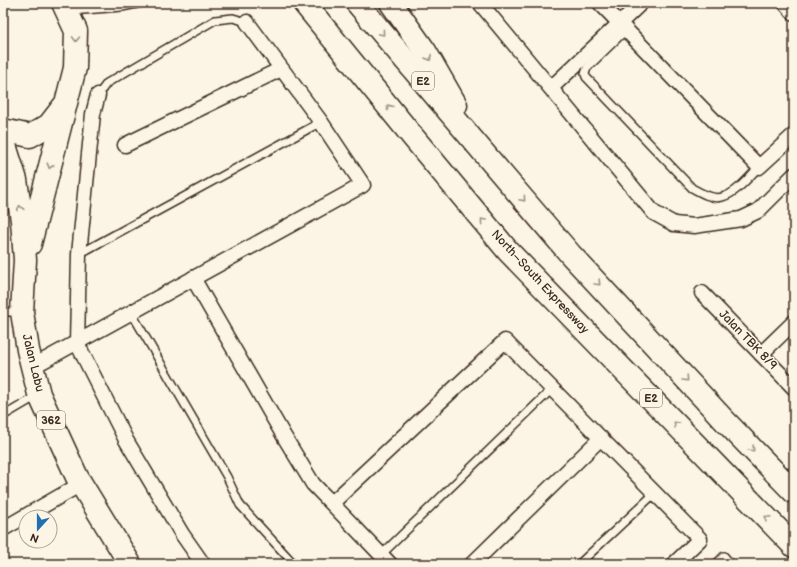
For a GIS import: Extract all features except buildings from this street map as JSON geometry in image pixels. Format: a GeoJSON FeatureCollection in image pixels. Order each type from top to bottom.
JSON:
{"type":"FeatureCollection","features":[{"type":"Feature","properties":{"kind":"main road","name":"North–South Expressway"},"geometry":{"type":"LineString","coordinates":[[304,3],[508,251],[794,546]]}},
{"type":"Feature","properties":{"kind":"main road","name":"E2"},"geometry":{"type":"LineString","coordinates":[[357,3],[571,255],[725,421],[794,492]]}},
{"type":"Feature","properties":{"kind":"main road"},"geometry":{"type":"LineString","coordinates":[[391,3],[425,51],[488,159]]}},
{"type":"Feature","properties":{"kind":"main road","name":"Jalan Labu"},"geometry":{"type":"LineString","coordinates":[[65,7],[76,31],[75,68],[12,312],[28,350],[39,394],[74,470],[130,564]]}},
{"type":"Feature","properties":{"kind":"main road"},"geometry":{"type":"LineString","coordinates":[[3,130],[30,136],[49,125],[66,102]]}},
{"type":"Feature","properties":{"kind":"main road","name":"Jalan Labu"},"geometry":{"type":"LineString","coordinates":[[3,139],[16,180],[22,221],[25,260]]}},
{"type":"Feature","properties":{"kind":"street"},"geometry":{"type":"LineString","coordinates":[[480,3],[654,213],[674,224],[694,226],[741,219],[758,211],[794,175]]}},
{"type":"Feature","properties":{"kind":"street"},"geometry":{"type":"LineString","coordinates":[[600,3],[759,168],[794,134]]}},
{"type":"Feature","properties":{"kind":"street"},"geometry":{"type":"LineString","coordinates":[[551,88],[623,27],[641,3]]}},
{"type":"Feature","properties":{"kind":"street"},"geometry":{"type":"LineString","coordinates":[[785,3],[794,13]]}},
{"type":"Feature","properties":{"kind":"street"},"geometry":{"type":"LineString","coordinates":[[32,367],[363,184],[321,122],[247,22]]}},
{"type":"Feature","properties":{"kind":"street"},"geometry":{"type":"LineString","coordinates":[[125,145],[282,69]]}},
{"type":"Feature","properties":{"kind":"street"},"geometry":{"type":"LineString","coordinates":[[98,95],[93,114],[79,254],[77,343],[126,440],[182,534],[203,564]]}},
{"type":"Feature","properties":{"kind":"street"},"geometry":{"type":"LineString","coordinates":[[193,278],[313,484],[385,559]]}},
{"type":"Feature","properties":{"kind":"street","name":"Jalan TBK 8/9"},"geometry":{"type":"LineString","coordinates":[[702,293],[794,388]]}},
{"type":"Feature","properties":{"kind":"street"},"geometry":{"type":"LineString","coordinates":[[761,354],[794,322]]}},
{"type":"Feature","properties":{"kind":"street"},"geometry":{"type":"LineString","coordinates":[[332,504],[505,341],[700,539],[674,564]]}},
{"type":"Feature","properties":{"kind":"street"},"geometry":{"type":"LineString","coordinates":[[472,564],[601,438]]}},
{"type":"Feature","properties":{"kind":"street"},"geometry":{"type":"LineString","coordinates":[[3,529],[81,484]]}},
{"type":"Feature","properties":{"kind":"lane"},"geometry":{"type":"LineString","coordinates":[[65,7],[122,7],[142,3]]}},
{"type":"Feature","properties":{"kind":"lane"},"geometry":{"type":"LineString","coordinates":[[98,95],[107,83],[215,20],[233,18],[247,22]]}},
{"type":"Feature","properties":{"kind":"lane"},"geometry":{"type":"LineString","coordinates":[[623,27],[587,68],[585,74],[586,77],[692,188],[704,195],[721,198],[734,192],[759,168]]}},
{"type":"Feature","properties":{"kind":"lane"},"geometry":{"type":"LineString","coordinates":[[79,254],[321,122]]}},
{"type":"Feature","properties":{"kind":"lane"},"geometry":{"type":"LineString","coordinates":[[131,312],[227,477],[240,505],[294,564]]}},
{"type":"Feature","properties":{"kind":"lane"},"geometry":{"type":"LineString","coordinates":[[385,559],[552,389]]}},
{"type":"Feature","properties":{"kind":"lane"},"geometry":{"type":"LineString","coordinates":[[3,416],[39,394]]}},
{"type":"Feature","properties":{"kind":"lane"},"geometry":{"type":"LineString","coordinates":[[579,564],[655,493]]}},
{"type":"Feature","properties":{"kind":"lane"},"geometry":{"type":"LineString","coordinates":[[716,564],[724,556],[731,564]]}}]}
